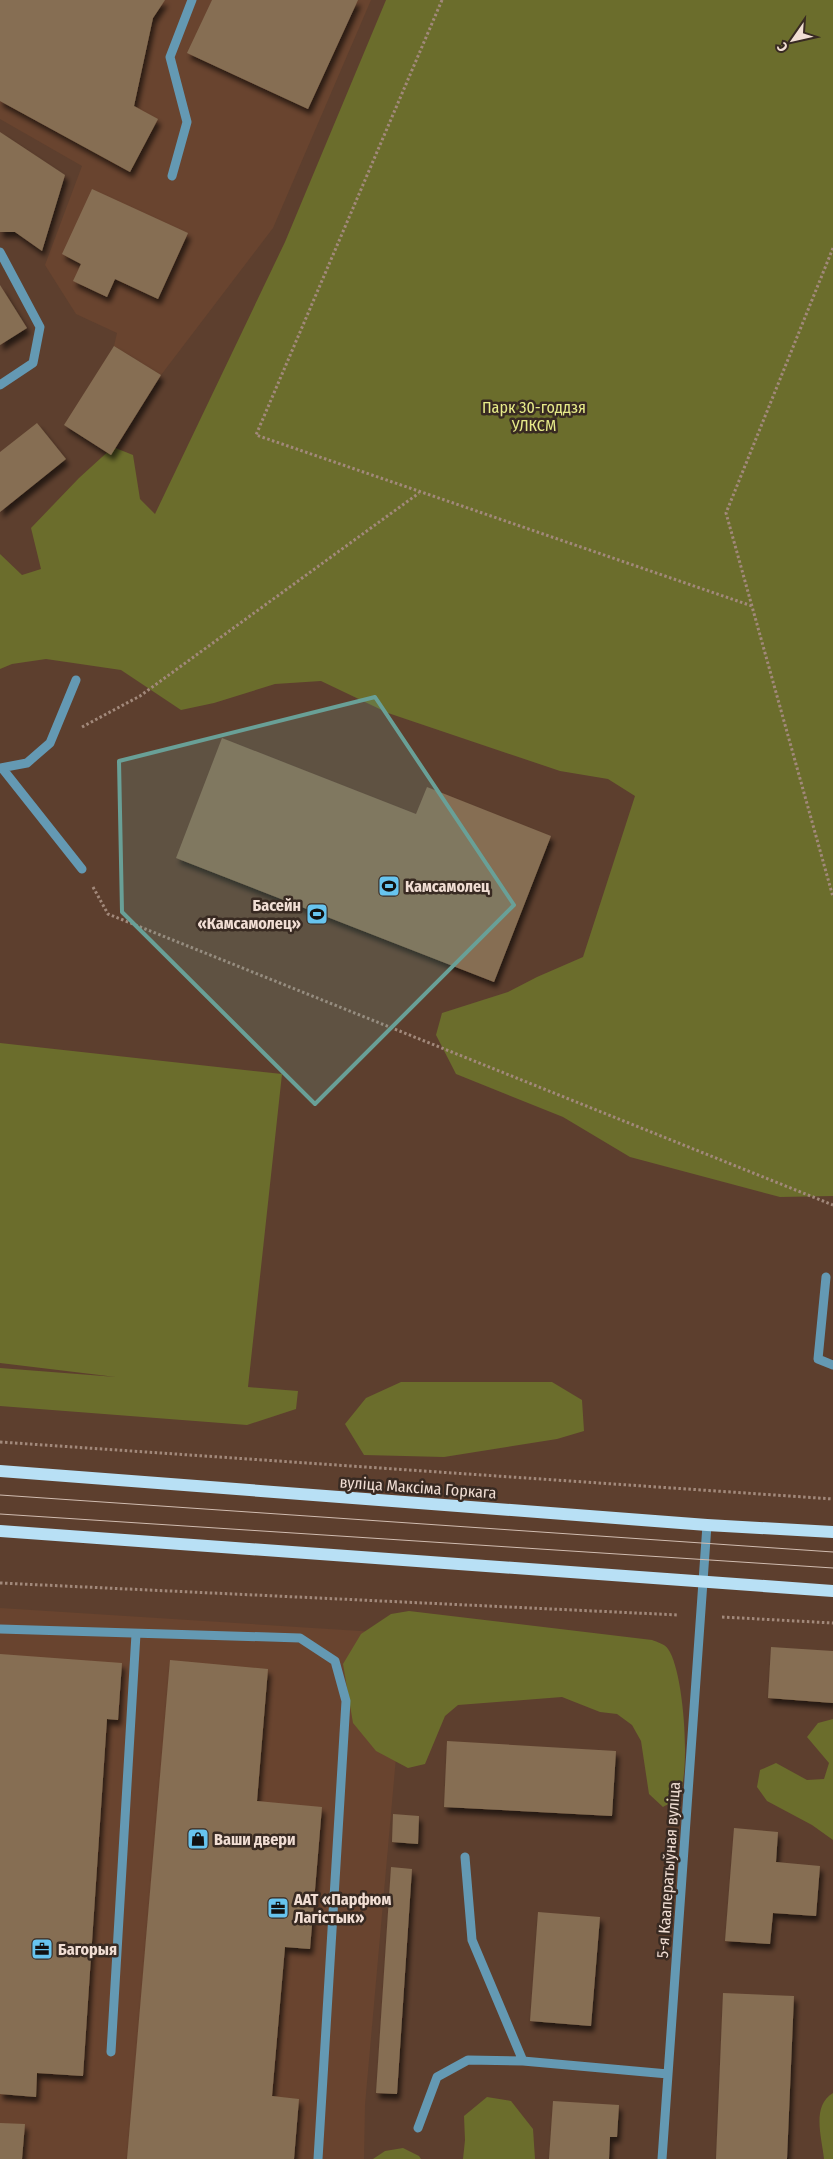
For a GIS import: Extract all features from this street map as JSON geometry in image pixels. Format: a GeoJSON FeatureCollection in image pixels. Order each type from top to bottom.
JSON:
{"type":"FeatureCollection","features":[{"type":"Feature","properties":{"kind":"main road","name":"вуліца Максіма Горкага"},"geometry":{"type":"LineString","coordinates":[[0,1471],[707,1525],[833,1532]]}},
{"type":"Feature","properties":{"kind":"main road"},"geometry":{"type":"LineString","coordinates":[[0,1531],[833,1591]]}},
{"type":"Feature","properties":{"kind":"street"},"geometry":{"type":"LineString","coordinates":[[172,176],[187,122],[170,57],[192,0]]}},
{"type":"Feature","properties":{"kind":"street"},"geometry":{"type":"LineString","coordinates":[[0,252],[40,327],[33,363],[0,385]]}},
{"type":"Feature","properties":{"kind":"street"},"geometry":{"type":"LineString","coordinates":[[76,680],[50,743],[27,763],[1,768],[82,869]]}},
{"type":"Feature","properties":{"kind":"street"},"geometry":{"type":"LineString","coordinates":[[826,1277],[818,1359],[833,1366]]}},
{"type":"Feature","properties":{"kind":"street","name":"5-я Кааператыўная вуліца"},"geometry":{"type":"LineString","coordinates":[[662,2159],[707,1525]]}},
{"type":"Feature","properties":{"kind":"street"},"geometry":{"type":"LineString","coordinates":[[0,1629],[300,1638],[335,1661],[346,1701],[318,2159]]}},
{"type":"Feature","properties":{"kind":"street"},"geometry":{"type":"LineString","coordinates":[[111,2052],[136,1634]]}},
{"type":"Feature","properties":{"kind":"street"},"geometry":{"type":"LineString","coordinates":[[465,1857],[472,1940],[523,2061]]}},
{"type":"Feature","properties":{"kind":"street"},"geometry":{"type":"LineString","coordinates":[[418,2128],[437,2077],[468,2060],[523,2061],[668,2074]]}},
{"type":"Feature","properties":{"kind":"path"},"geometry":{"type":"LineString","coordinates":[[442,0],[256,436],[752,606]]}},
{"type":"Feature","properties":{"kind":"path"},"geometry":{"type":"LineString","coordinates":[[833,248],[726,513],[833,897]]}},
{"type":"Feature","properties":{"kind":"path"},"geometry":{"type":"LineString","coordinates":[[50,743],[140,696],[420,492]]}},
{"type":"Feature","properties":{"kind":"path"},"geometry":{"type":"LineString","coordinates":[[82,869],[108,914],[833,1204]]}},
{"type":"Feature","properties":{"kind":"path"},"geometry":{"type":"LineString","coordinates":[[0,1442],[833,1499]]}},
{"type":"Feature","properties":{"kind":"path"},"geometry":{"type":"LineString","coordinates":[[0,1584],[833,1623]]}},
{"type":"Feature","properties":{"kind":"highlighted area"},"geometry":{"type":"Polygon","coordinates":[[[375,697],[514,905],[315,1104],[122,912],[119,761],[375,697]]]}},
{"type":"Feature","properties":{"kind":"shaded area"},"geometry":{"type":"Polygon","coordinates":[[[0,0],[371,0],[273,228],[161,375],[114,346],[117,333],[76,314],[45,265],[82,166],[0,119],[0,0]]]}},
{"type":"Feature","properties":{"kind":"shaded area"},"geometry":{"type":"Polygon","coordinates":[[[0,1608],[407,1634],[365,2105],[364,2159],[0,2159],[0,1608]]]}},
{"type":"Feature","properties":{"kind":"green space","name":"Парк 30-годдзя УЛКСМ"},"geometry":{"type":"Polygon","coordinates":[[[386,0],[833,0],[833,1196],[780,1197],[630,1157],[563,1117],[456,1074],[436,1035],[442,1013],[508,992],[583,957],[635,796],[608,779],[560,771],[388,713],[321,681],[275,684],[214,703],[181,710],[121,670],[46,659],[12,664],[0,669],[0,554],[22,575],[41,569],[31,528],[79,478],[113,447],[133,455],[140,499],[155,514],[285,242],[386,0]]]}},
{"type":"Feature","properties":{"kind":"green space"},"geometry":{"type":"Polygon","coordinates":[[[0,1043],[282,1074],[248,1387],[298,1391],[296,1409],[247,1425],[0,1406],[0,1368],[116,1377],[0,1363],[0,1043]]]}},
{"type":"Feature","properties":{"kind":"green space"},"geometry":{"type":"Polygon","coordinates":[[[401,1382],[552,1382],[582,1400],[584,1431],[557,1439],[444,1457],[364,1455],[345,1424],[366,1398],[401,1382]]]}},
{"type":"Feature","properties":{"kind":"green space"},"geometry":{"type":"Polygon","coordinates":[[[409,1611],[652,1640],[661,1643],[668,1649],[674,1661],[682,1699],[685,1766],[683,1784],[679,1796],[663,1807],[649,1794],[641,1741],[632,1725],[617,1714],[600,1712],[562,1697],[458,1705],[445,1716],[425,1764],[408,1768],[376,1751],[353,1723],[343,1664],[361,1634],[391,1614],[409,1611]]]}},
{"type":"Feature","properties":{"kind":"green space"},"geometry":{"type":"Polygon","coordinates":[[[833,1719],[833,1840],[812,1825],[767,1801],[757,1787],[760,1770],[776,1763],[807,1780],[824,1779],[829,1763],[807,1737],[818,1723],[833,1719]]]}},
{"type":"Feature","properties":{"kind":"green space"},"geometry":{"type":"Polygon","coordinates":[[[833,2093],[833,2159],[824,2159],[819,2123],[820,2114],[826,2099],[833,2093]]]}},
{"type":"Feature","properties":{"kind":"green space"},"geometry":{"type":"Polygon","coordinates":[[[487,2097],[511,2101],[533,2129],[535,2159],[463,2159],[465,2140],[464,2116],[487,2097]]]}},
{"type":"Feature","properties":{"kind":"green space"},"geometry":{"type":"Polygon","coordinates":[[[403,2148],[419,2156],[421,2159],[373,2159],[385,2151],[403,2148]]]}},
{"type":"Feature","properties":{"kind":"building"},"geometry":{"type":"Polygon","coordinates":[[[0,0],[165,0],[153,18],[134,106],[158,119],[130,172],[0,101],[0,0]]]}},
{"type":"Feature","properties":{"kind":"building"},"geometry":{"type":"Polygon","coordinates":[[[212,0],[358,0],[308,109],[187,53],[212,0]]]}},
{"type":"Feature","properties":{"kind":"building"},"geometry":{"type":"Polygon","coordinates":[[[0,132],[65,175],[42,251],[15,232],[0,232],[0,132]]]}},
{"type":"Feature","properties":{"kind":"building"},"geometry":{"type":"Polygon","coordinates":[[[92,189],[188,233],[158,299],[115,279],[107,297],[73,281],[81,264],[62,254],[92,189]]]}},
{"type":"Feature","properties":{"kind":"building"},"geometry":{"type":"Polygon","coordinates":[[[0,285],[27,328],[0,345],[0,285]]]}},
{"type":"Feature","properties":{"kind":"building"},"geometry":{"type":"Polygon","coordinates":[[[114,346],[161,375],[111,455],[64,425],[114,346]]]}},
{"type":"Feature","properties":{"kind":"building"},"geometry":{"type":"Polygon","coordinates":[[[37,423],[66,459],[0,512],[0,452],[37,423]]]}},
{"type":"Feature","properties":{"kind":"building","name":"Камсамолец"},"geometry":{"type":"Polygon","coordinates":[[[222,738],[416,814],[427,787],[551,836],[494,982],[176,858],[222,738]]]}},
{"type":"Feature","properties":{"kind":"building"},"geometry":{"type":"Polygon","coordinates":[[[771,1647],[833,1651],[833,1703],[768,1698],[771,1647]]]}},
{"type":"Feature","properties":{"kind":"building"},"geometry":{"type":"Polygon","coordinates":[[[0,1654],[122,1663],[118,1720],[107,1719],[83,2076],[37,2073],[36,2097],[0,2094],[0,1654]]]}},
{"type":"Feature","properties":{"kind":"building"},"geometry":{"type":"Polygon","coordinates":[[[170,1660],[268,1669],[257,1801],[322,1807],[310,1949],[285,1947],[272,2096],[299,2099],[294,2159],[127,2159],[170,1660]]]}},
{"type":"Feature","properties":{"kind":"building"},"geometry":{"type":"Polygon","coordinates":[[[447,1741],[616,1751],[612,1816],[444,1807],[447,1741]]]}},
{"type":"Feature","properties":{"kind":"building"},"geometry":{"type":"Polygon","coordinates":[[[393,1814],[419,1816],[418,1844],[392,1842],[393,1814]]]}},
{"type":"Feature","properties":{"kind":"building"},"geometry":{"type":"Polygon","coordinates":[[[734,1828],[778,1832],[776,1862],[820,1866],[816,1916],[773,1913],[770,1944],[725,1941],[734,1828]]]}},
{"type":"Feature","properties":{"kind":"building"},"geometry":{"type":"Polygon","coordinates":[[[391,1867],[412,1869],[397,2094],[376,2093],[391,1867]]]}},
{"type":"Feature","properties":{"kind":"building"},"geometry":{"type":"Polygon","coordinates":[[[538,1912],[600,1917],[591,2026],[530,2021],[538,1912]]]}},
{"type":"Feature","properties":{"kind":"building"},"geometry":{"type":"Polygon","coordinates":[[[723,1993],[794,1996],[787,2159],[716,2159],[723,1993]]]}},
{"type":"Feature","properties":{"kind":"building"},"geometry":{"type":"Polygon","coordinates":[[[553,2101],[619,2105],[617,2137],[610,2137],[609,2159],[549,2159],[553,2101]]]}},
{"type":"Feature","properties":{"kind":"building"},"geometry":{"type":"Polygon","coordinates":[[[0,2123],[25,2124],[22,2159],[0,2159],[0,2123]]]}},
{"type":"Feature","properties":{"kind":"tram line"},"geometry":{"type":"LineString","coordinates":[[0,1495],[833,1552]]}},
{"type":"Feature","properties":{"kind":"tram line"},"geometry":{"type":"LineString","coordinates":[[0,1514],[833,1568]]}},
{"type":"Feature","properties":{"kind":"place","name":"Камсамолец"},"geometry":{"type":"Point","coordinates":[389,886]}},
{"type":"Feature","properties":{"kind":"place","name":"Басейн «Камсамолец»"},"geometry":{"type":"Point","coordinates":[317,914]}},
{"type":"Feature","properties":{"kind":"place","name":"Ваши двери"},"geometry":{"type":"Point","coordinates":[198,1839]}},
{"type":"Feature","properties":{"kind":"place","name":"ААТ «Парфюм Лагістык»"},"geometry":{"type":"Point","coordinates":[278,1908]}},
{"type":"Feature","properties":{"kind":"place","name":"Багорыя"},"geometry":{"type":"Point","coordinates":[42,1949]}}]}
